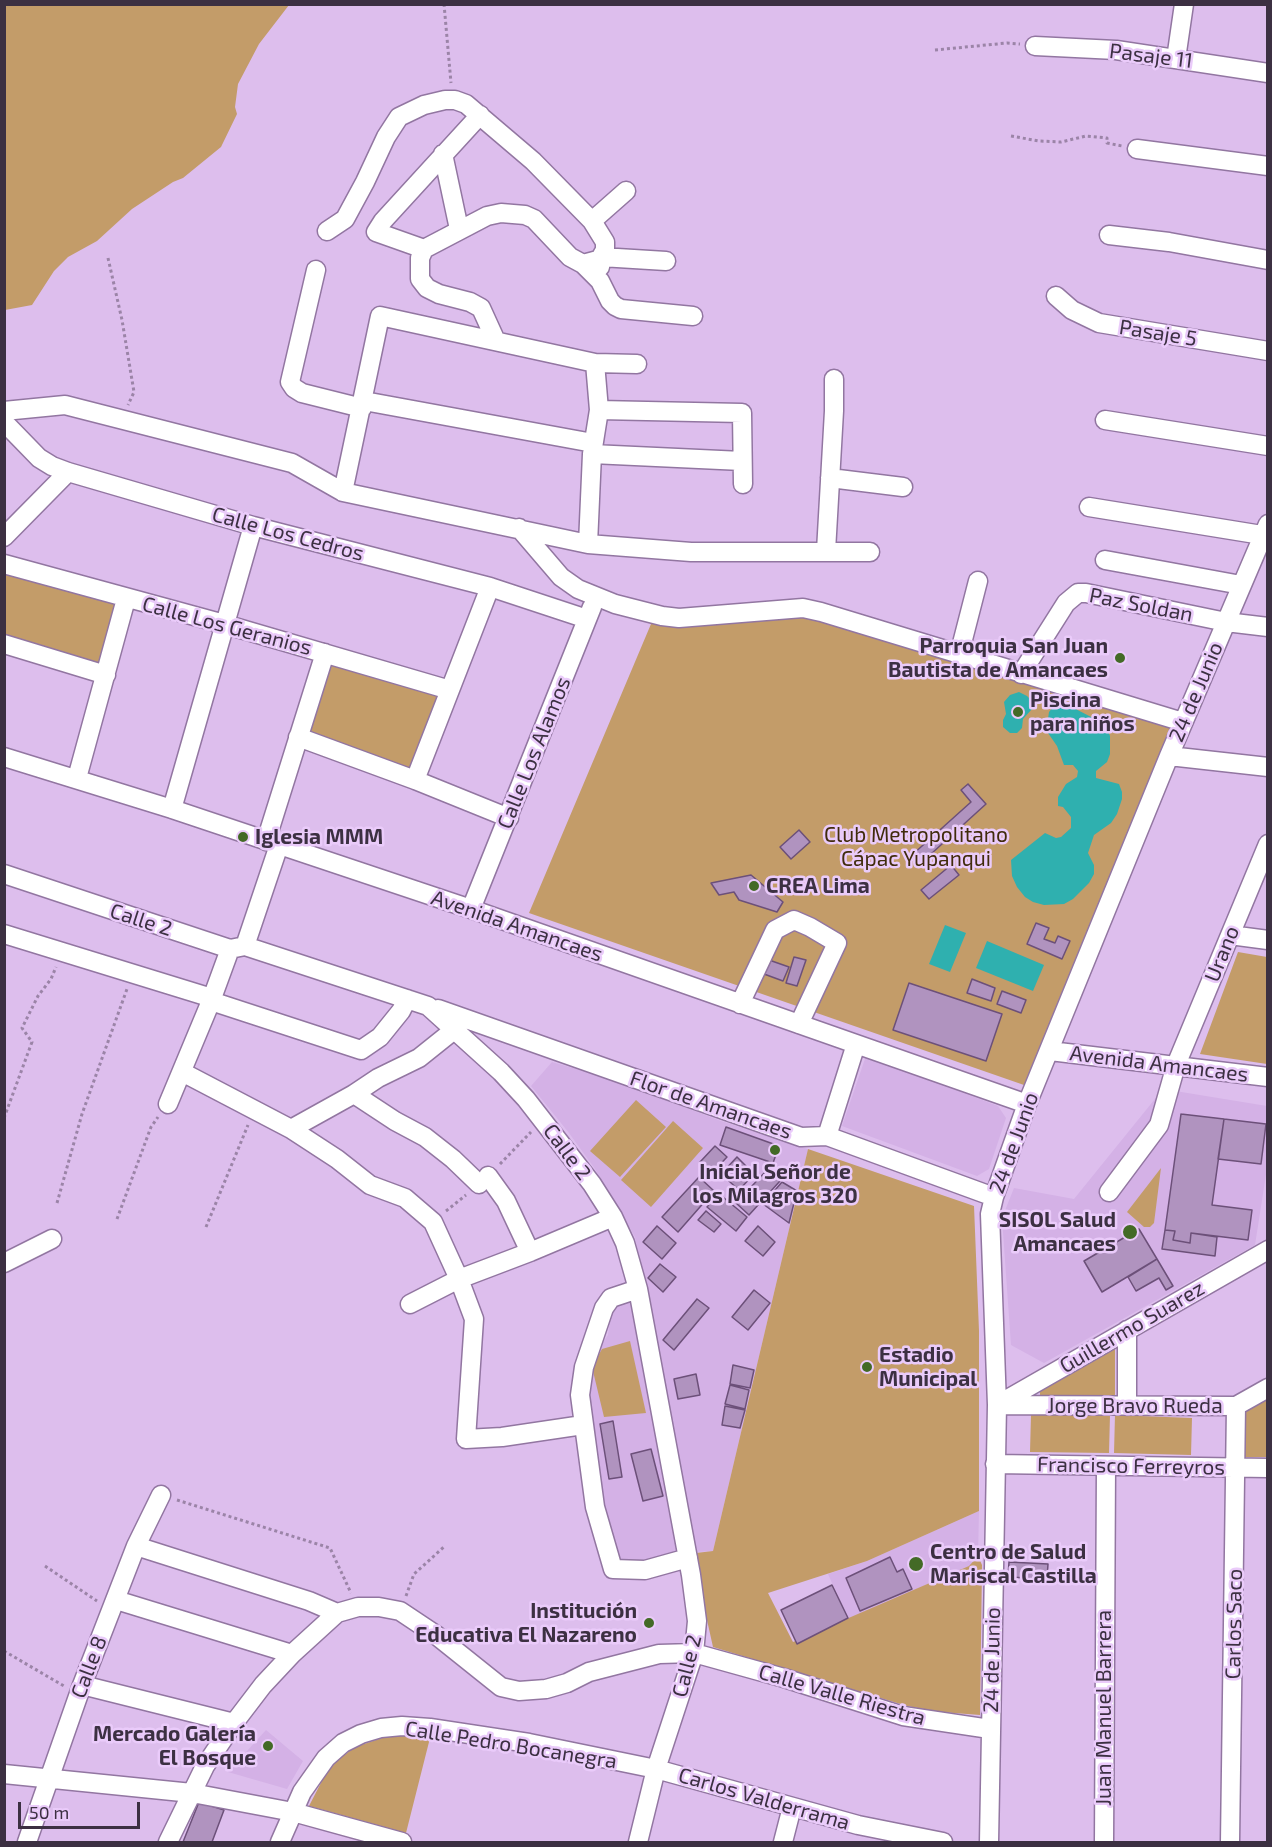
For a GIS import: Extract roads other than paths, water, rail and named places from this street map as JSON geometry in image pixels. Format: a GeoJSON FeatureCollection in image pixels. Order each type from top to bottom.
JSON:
{"type":"FeatureCollection","features":[{"type":"Feature","properties":{"kind":"street"},"geometry":{"type":"LineString","coordinates":[[1176,59],[1184,4]]}},
{"type":"Feature","properties":{"kind":"street","name":"Pasaje 11"},"geometry":{"type":"LineString","coordinates":[[1035,46],[1116,50],[1268,73]]}},
{"type":"Feature","properties":{"kind":"street"},"geometry":{"type":"LineString","coordinates":[[327,231],[345,219],[386,137],[399,117],[424,105],[453,100],[466,104],[533,161],[591,221],[605,242],[605,250],[597,260],[583,264]]}},
{"type":"Feature","properties":{"kind":"street"},"geometry":{"type":"LineString","coordinates":[[424,249],[376,232],[383,221],[480,115]]}},
{"type":"Feature","properties":{"kind":"street"},"geometry":{"type":"LineString","coordinates":[[1137,149],[1268,166]]}},
{"type":"Feature","properties":{"kind":"street"},"geometry":{"type":"LineString","coordinates":[[443,154],[459,229]]}},
{"type":"Feature","properties":{"kind":"street"},"geometry":{"type":"LineString","coordinates":[[591,221],[626,191]]}},
{"type":"Feature","properties":{"kind":"street"},"geometry":{"type":"LineString","coordinates":[[496,341],[481,308],[470,302],[427,288],[420,279],[420,258],[424,249],[459,229],[487,216],[501,213],[525,215],[534,219],[570,257],[583,264],[600,281],[610,301],[621,309],[693,316]]}},
{"type":"Feature","properties":{"kind":"street"},"geometry":{"type":"LineString","coordinates":[[1109,235],[1169,242],[1268,260]]}},
{"type":"Feature","properties":{"kind":"street"},"geometry":{"type":"LineString","coordinates":[[601,256],[666,261]]}},
{"type":"Feature","properties":{"kind":"street"},"geometry":{"type":"LineString","coordinates":[[600,281],[601,256]]}},
{"type":"Feature","properties":{"kind":"street"},"geometry":{"type":"LineString","coordinates":[[316,270],[290,382],[302,393],[593,448],[742,461]]}},
{"type":"Feature","properties":{"kind":"street","name":"Pasaje 5"},"geometry":{"type":"LineString","coordinates":[[1056,296],[1072,310],[1099,323],[1268,351]]}},
{"type":"Feature","properties":{"kind":"street"},"geometry":{"type":"LineString","coordinates":[[343,492],[380,316],[595,363],[637,364]]}},
{"type":"Feature","properties":{"kind":"street"},"geometry":{"type":"LineString","coordinates":[[588,544],[593,448],[599,410],[595,363]]}},
{"type":"Feature","properties":{"kind":"street"},"geometry":{"type":"LineString","coordinates":[[826,551],[834,379]]}},
{"type":"Feature","properties":{"kind":"street"},"geometry":{"type":"LineString","coordinates":[[4,411],[65,405],[292,463],[343,492],[588,544],[691,552],[870,552]]}},
{"type":"Feature","properties":{"kind":"street"},"geometry":{"type":"LineString","coordinates":[[599,410],[742,413],[742,484]]}},
{"type":"Feature","properties":{"kind":"street"},"geometry":{"type":"LineString","coordinates":[[1105,420],[1268,446]]}},
{"type":"Feature","properties":{"kind":"street","name":"Calle Los Cedros"},"geometry":{"type":"LineString","coordinates":[[4,422],[39,458],[68,472],[253,526],[490,587],[587,619]]}},
{"type":"Feature","properties":{"kind":"street"},"geometry":{"type":"LineString","coordinates":[[4,537],[68,472]]}},
{"type":"Feature","properties":{"kind":"street"},"geometry":{"type":"LineString","coordinates":[[830,478],[903,488]]}},
{"type":"Feature","properties":{"kind":"street"},"geometry":{"type":"LineString","coordinates":[[1089,507],[1266,532]]}},
{"type":"Feature","properties":{"kind":"street"},"geometry":{"type":"LineString","coordinates":[[172,809],[253,526]]}},
{"type":"Feature","properties":{"kind":"street"},"geometry":{"type":"LineString","coordinates":[[518,528],[561,577],[578,589],[595,597],[654,615],[679,618],[803,608],[1183,722]]}},
{"type":"Feature","properties":{"kind":"street","name":"24 de Junio"},"geometry":{"type":"LineString","coordinates":[[989,1842],[997,1405],[990,1214],[1027,1104],[1183,722],[1266,532]]}},
{"type":"Feature","properties":{"kind":"street"},"geometry":{"type":"LineString","coordinates":[[561,577],[556,564],[557,556],[559,548],[566,540]]}},
{"type":"Feature","properties":{"kind":"street"},"geometry":{"type":"LineString","coordinates":[[1105,560],[1241,585]]}},
{"type":"Feature","properties":{"kind":"street","name":"Calle Los Geranios"},"geometry":{"type":"LineString","coordinates":[[4,564],[224,624],[450,690]]}},
{"type":"Feature","properties":{"kind":"street"},"geometry":{"type":"LineString","coordinates":[[959,655],[978,580]]}},
{"type":"Feature","properties":{"kind":"street"},"geometry":{"type":"LineString","coordinates":[[415,780],[490,587]]}},
{"type":"Feature","properties":{"kind":"street","name":"Paz Soldan"},"geometry":{"type":"LineString","coordinates":[[1021,674],[1066,603],[1078,593],[1226,622],[1268,627]]}},
{"type":"Feature","properties":{"kind":"street","name":"Calle Los Alamos"},"geometry":{"type":"LineString","coordinates":[[471,909],[595,597]]}},
{"type":"Feature","properties":{"kind":"street"},"geometry":{"type":"LineString","coordinates":[[77,778],[126,598]]}},
{"type":"Feature","properties":{"kind":"street"},"geometry":{"type":"LineString","coordinates":[[4,644],[106,675]]}},
{"type":"Feature","properties":{"kind":"street"},"geometry":{"type":"LineString","coordinates":[[168,1104],[212,999],[237,947],[273,843],[298,737],[325,653]]}},
{"type":"Feature","properties":{"kind":"street"},"geometry":{"type":"LineString","coordinates":[[298,737],[415,780],[508,818]]}},
{"type":"Feature","properties":{"kind":"street"},"geometry":{"type":"LineString","coordinates":[[1169,756],[1268,767]]}},
{"type":"Feature","properties":{"kind":"street","name":"Avenida Amancaes"},"geometry":{"type":"LineString","coordinates":[[4,757],[77,778],[471,909],[1027,1104]]}},
{"type":"Feature","properties":{"kind":"street","name":"Urano"},"geometry":{"type":"LineString","coordinates":[[1109,1192],[1159,1125],[1176,1065],[1268,844]]}},
{"type":"Feature","properties":{"kind":"street","name":"Calle 2"},"geometry":{"type":"LineString","coordinates":[[4,874],[428,1006],[501,1072],[537,1113],[592,1184],[613,1217],[630,1259],[638,1289],[698,1621],[694,1653],[656,1769],[638,1842]]}},
{"type":"Feature","properties":{"kind":"street"},"geometry":{"type":"LineString","coordinates":[[741,1004],[775,930],[795,921],[837,943],[799,1024]]}},
{"type":"Feature","properties":{"kind":"street"},"geometry":{"type":"LineString","coordinates":[[4,934],[212,999],[360,1050],[380,1037],[401,1011],[407,999]]}},
{"type":"Feature","properties":{"kind":"street"},"geometry":{"type":"LineString","coordinates":[[1230,935],[1268,940]]}},
{"type":"Feature","properties":{"kind":"street","name":"Flor de Amancaes"},"geometry":{"type":"LineString","coordinates":[[428,1006],[801,1137],[827,1136],[994,1197]]}},
{"type":"Feature","properties":{"kind":"street"},"geometry":{"type":"LineString","coordinates":[[291,1129],[378,1078],[419,1058],[454,1030]]}},
{"type":"Feature","properties":{"kind":"street"},"geometry":{"type":"LineString","coordinates":[[827,1136],[856,1044]]}},
{"type":"Feature","properties":{"kind":"street","name":"Avenida Amancaes"},"geometry":{"type":"LineString","coordinates":[[1050,1051],[1268,1077]]}},
{"type":"Feature","properties":{"kind":"street"},"geometry":{"type":"LineString","coordinates":[[182,1072],[291,1129],[337,1159],[370,1185],[405,1198],[433,1222],[474,1319],[466,1439],[502,1437],[583,1425]]}},
{"type":"Feature","properties":{"kind":"street"},"geometry":{"type":"LineString","coordinates":[[354,1094],[395,1121],[425,1137],[484,1180],[506,1201],[530,1252]]}},
{"type":"Feature","properties":{"kind":"street"},"geometry":{"type":"LineString","coordinates":[[410,1304],[459,1279],[613,1217]]}},
{"type":"Feature","properties":{"kind":"street"},"geometry":{"type":"LineString","coordinates":[[4,1263],[52,1239]]}},
{"type":"Feature","properties":{"kind":"street","name":"Guillermo Suarez"},"geometry":{"type":"LineString","coordinates":[[997,1405],[1268,1250]]}},
{"type":"Feature","properties":{"kind":"street"},"geometry":{"type":"LineString","coordinates":[[638,1289],[610,1298],[604,1308],[584,1367],[580,1395],[595,1507],[613,1569],[645,1570],[688,1558]]}},
{"type":"Feature","properties":{"kind":"street"},"geometry":{"type":"LineString","coordinates":[[1127,1330],[1127,1406]]}},
{"type":"Feature","properties":{"kind":"street","name":"Jorge Bravo Rueda"},"geometry":{"type":"LineString","coordinates":[[997,1405],[1236,1407],[1268,1388]]}},
{"type":"Feature","properties":{"kind":"street","name":"Carlos Saco"},"geometry":{"type":"LineString","coordinates":[[1230,1842],[1236,1407]]}},
{"type":"Feature","properties":{"kind":"street","name":"Francisco Ferreyros"},"geometry":{"type":"LineString","coordinates":[[995,1464],[1268,1468]]}},
{"type":"Feature","properties":{"kind":"street","name":"Juan Manuel Barrera"},"geometry":{"type":"LineString","coordinates":[[1104,1842],[1106,1466]]}},
{"type":"Feature","properties":{"kind":"street","name":"Calle 8"},"geometry":{"type":"LineString","coordinates":[[27,1842],[80,1689],[136,1546],[161,1495]]}},
{"type":"Feature","properties":{"kind":"street"},"geometry":{"type":"LineString","coordinates":[[136,1546],[337,1613],[292,1654],[263,1685],[234,1723],[205,1766],[168,1842]]}},
{"type":"Feature","properties":{"kind":"street"},"geometry":{"type":"LineString","coordinates":[[114,1605],[292,1654]]}},
{"type":"Feature","properties":{"kind":"street","name":"Calle Valle Riestra"},"geometry":{"type":"LineString","coordinates":[[337,1613],[358,1607],[379,1607],[400,1611],[436,1635],[501,1688],[519,1692],[556,1686],[589,1672],[659,1654],[694,1653],[784,1678],[903,1716],[990,1729]]}},
{"type":"Feature","properties":{"kind":"street"},"geometry":{"type":"LineString","coordinates":[[80,1689],[234,1723]]}},
{"type":"Feature","properties":{"kind":"street","name":"Calle Pedro Bocanegra"},"geometry":{"type":"LineString","coordinates":[[280,1842],[312,1775],[326,1758],[343,1743],[381,1728],[402,1726],[430,1728],[529,1743],[656,1769]]}},
{"type":"Feature","properties":{"kind":"street","name":"Carlos Valderrama"},"geometry":{"type":"LineString","coordinates":[[656,1769],[858,1825],[943,1842]]}},
{"type":"Feature","properties":{"kind":"street"},"geometry":{"type":"LineString","coordinates":[[4,1774],[192,1793],[293,1812],[390,1841]]}},
{"type":"Feature","properties":{"kind":"street"},"geometry":{"type":"LineString","coordinates":[[783,1842],[792,1807]]}},
{"type":"Feature","properties":{"kind":"place","name":"Parroquia San Juan Bautista de Amancaes"},"geometry":{"type":"Point","coordinates":[1120,658]}},
{"type":"Feature","properties":{"kind":"place","name":"Piscina para niños"},"geometry":{"type":"Point","coordinates":[1018,712]}},
{"type":"Feature","properties":{"kind":"place","name":"Iglesia MMM"},"geometry":{"type":"Point","coordinates":[243,837]}},
{"type":"Feature","properties":{"kind":"place","name":"CREA Lima"},"geometry":{"type":"Point","coordinates":[754,886]}},
{"type":"Feature","properties":{"kind":"place","name":"Inicial Señor de los Milagros 320"},"geometry":{"type":"Point","coordinates":[775,1150]}},
{"type":"Feature","properties":{"kind":"place","name":"SISOL Salud Amancaes"},"geometry":{"type":"Point","coordinates":[1130,1232]}},
{"type":"Feature","properties":{"kind":"place","name":"Estadio Municipal"},"geometry":{"type":"Point","coordinates":[867,1367]}},
{"type":"Feature","properties":{"kind":"place","name":"Centro de Salud Mariscal Castilla"},"geometry":{"type":"Point","coordinates":[916,1564]}},
{"type":"Feature","properties":{"kind":"place","name":"Institución Educativa El Nazareno"},"geometry":{"type":"Point","coordinates":[649,1623]}},
{"type":"Feature","properties":{"kind":"place","name":"Mercado Galería El Bosque"},"geometry":{"type":"Point","coordinates":[268,1746]}},
{"type":"Feature","properties":{"kind":"park label","name":"Club Metropolitano Cápac Yupanqui"},"geometry":{"type":"Point","coordinates":[916,847]}}]}
